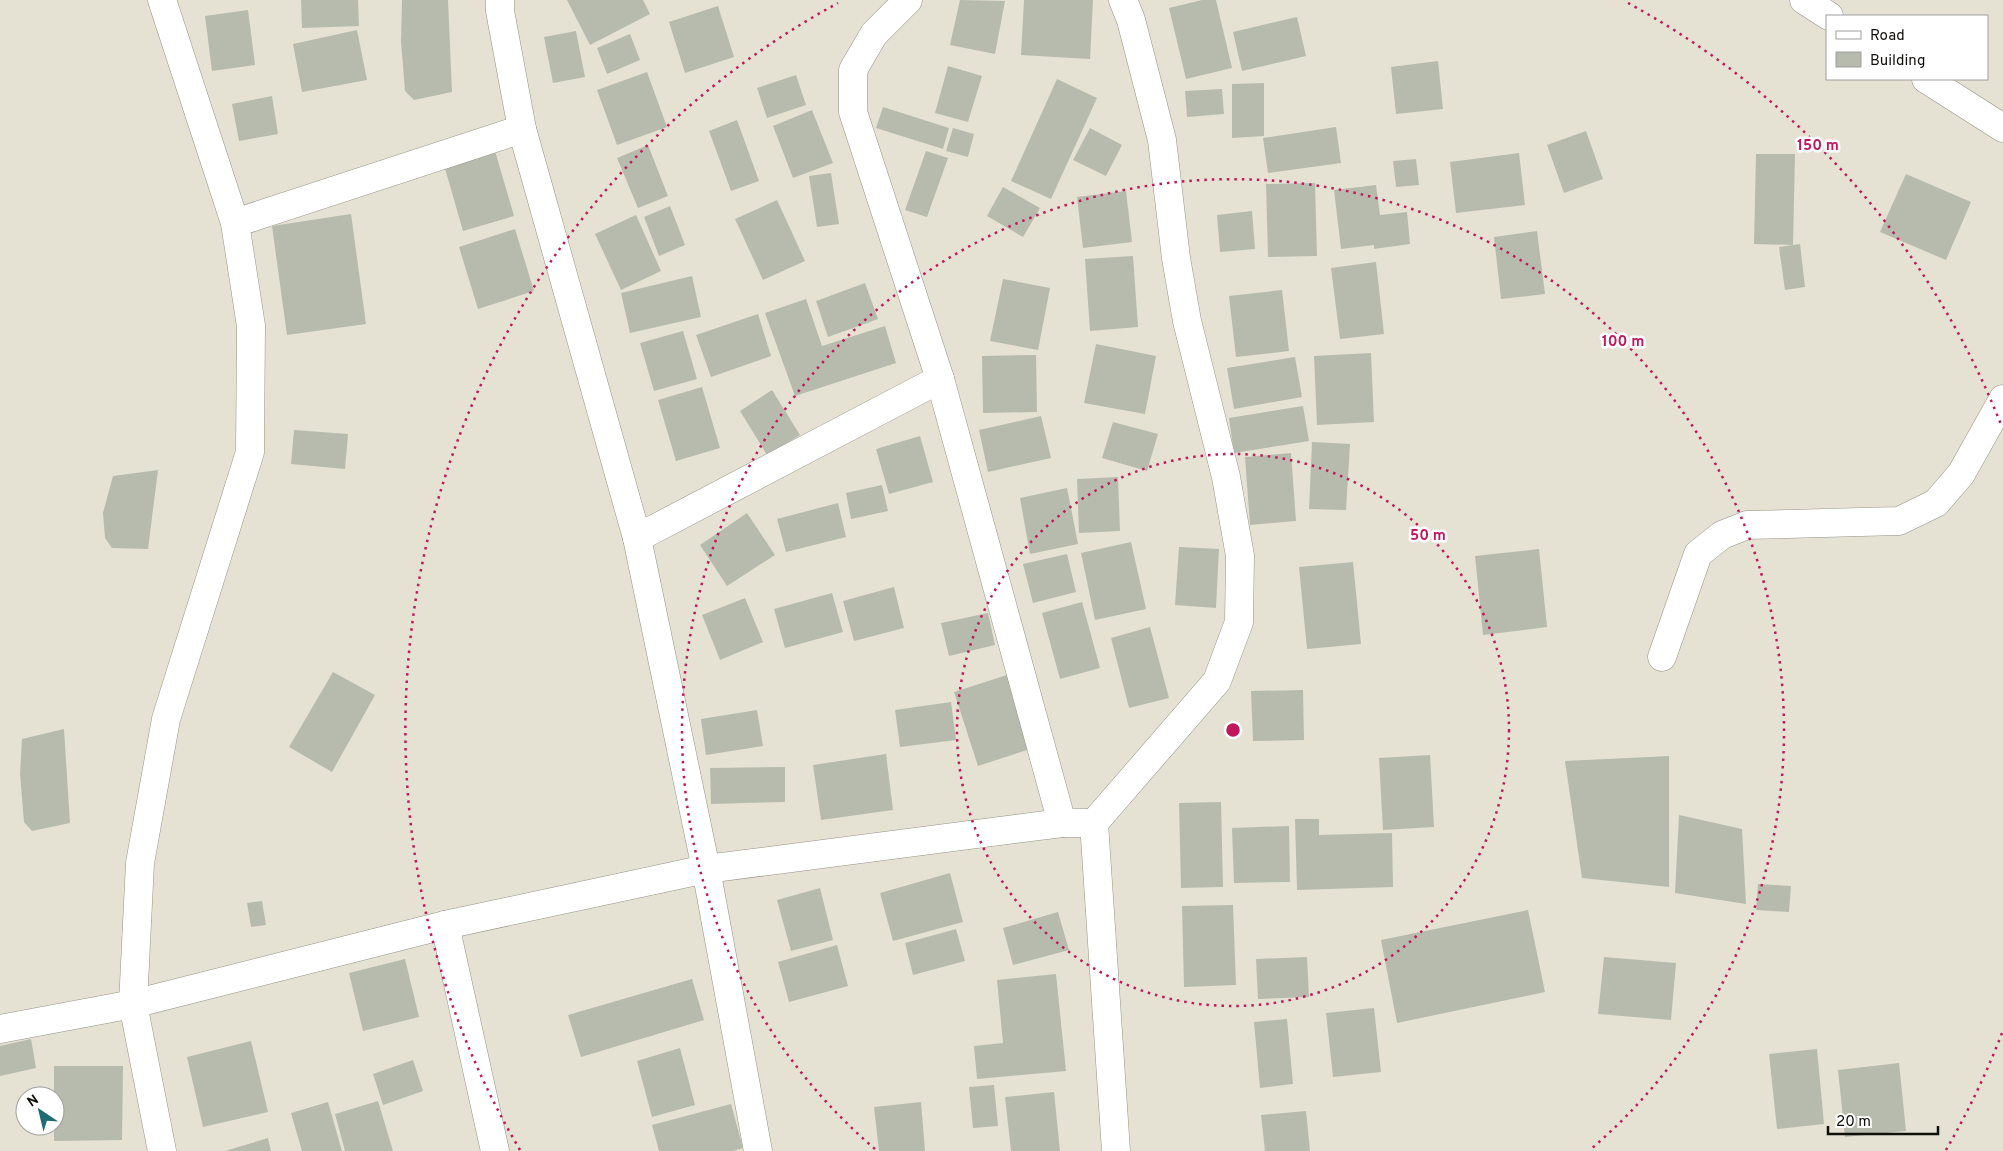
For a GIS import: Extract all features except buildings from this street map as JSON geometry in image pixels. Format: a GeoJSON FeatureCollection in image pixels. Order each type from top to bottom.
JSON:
{"type":"FeatureCollection","features":[{"type":"Feature","properties":{"kind":"street"},"geometry":{"type":"LineString","coordinates":[[162,0],[235,223],[251,326],[250,452],[166,719],[140,863],[133,1004],[162,1151]]}},
{"type":"Feature","properties":{"kind":"street"},"geometry":{"type":"LineString","coordinates":[[500,0],[500,10],[522,128],[637,538],[706,869],[758,1151]]}},
{"type":"Feature","properties":{"kind":"street"},"geometry":{"type":"LineString","coordinates":[[908,0],[874,34],[853,70],[853,112],[940,379],[1062,823]]}},
{"type":"Feature","properties":{"kind":"street"},"geometry":{"type":"LineString","coordinates":[[1116,1151],[1094,823],[1217,681],[1239,622],[1240,556],[1228,486],[1187,321],[1176,258],[1162,140],[1131,20],[1123,0]]}},
{"type":"Feature","properties":{"kind":"street"},"geometry":{"type":"LineString","coordinates":[[1805,1],[1827,15]]}},
{"type":"Feature","properties":{"kind":"street"},"geometry":{"type":"LineString","coordinates":[[1928,80],[2003,128]]}},
{"type":"Feature","properties":{"kind":"street"},"geometry":{"type":"LineString","coordinates":[[235,223],[522,128]]}},
{"type":"Feature","properties":{"kind":"street"},"geometry":{"type":"LineString","coordinates":[[637,538],[940,379]]}},
{"type":"Feature","properties":{"kind":"street"},"geometry":{"type":"LineString","coordinates":[[1662,658],[1698,554],[1722,535],[1747,525],[1899,521],[1936,502],[1961,474],[2003,399]]}},
{"type":"Feature","properties":{"kind":"street"},"geometry":{"type":"LineString","coordinates":[[0,1029],[133,1004],[445,925],[706,869],[1062,823],[1094,823]]}},
{"type":"Feature","properties":{"kind":"street"},"geometry":{"type":"LineString","coordinates":[[445,925],[495,1151]]}}]}
